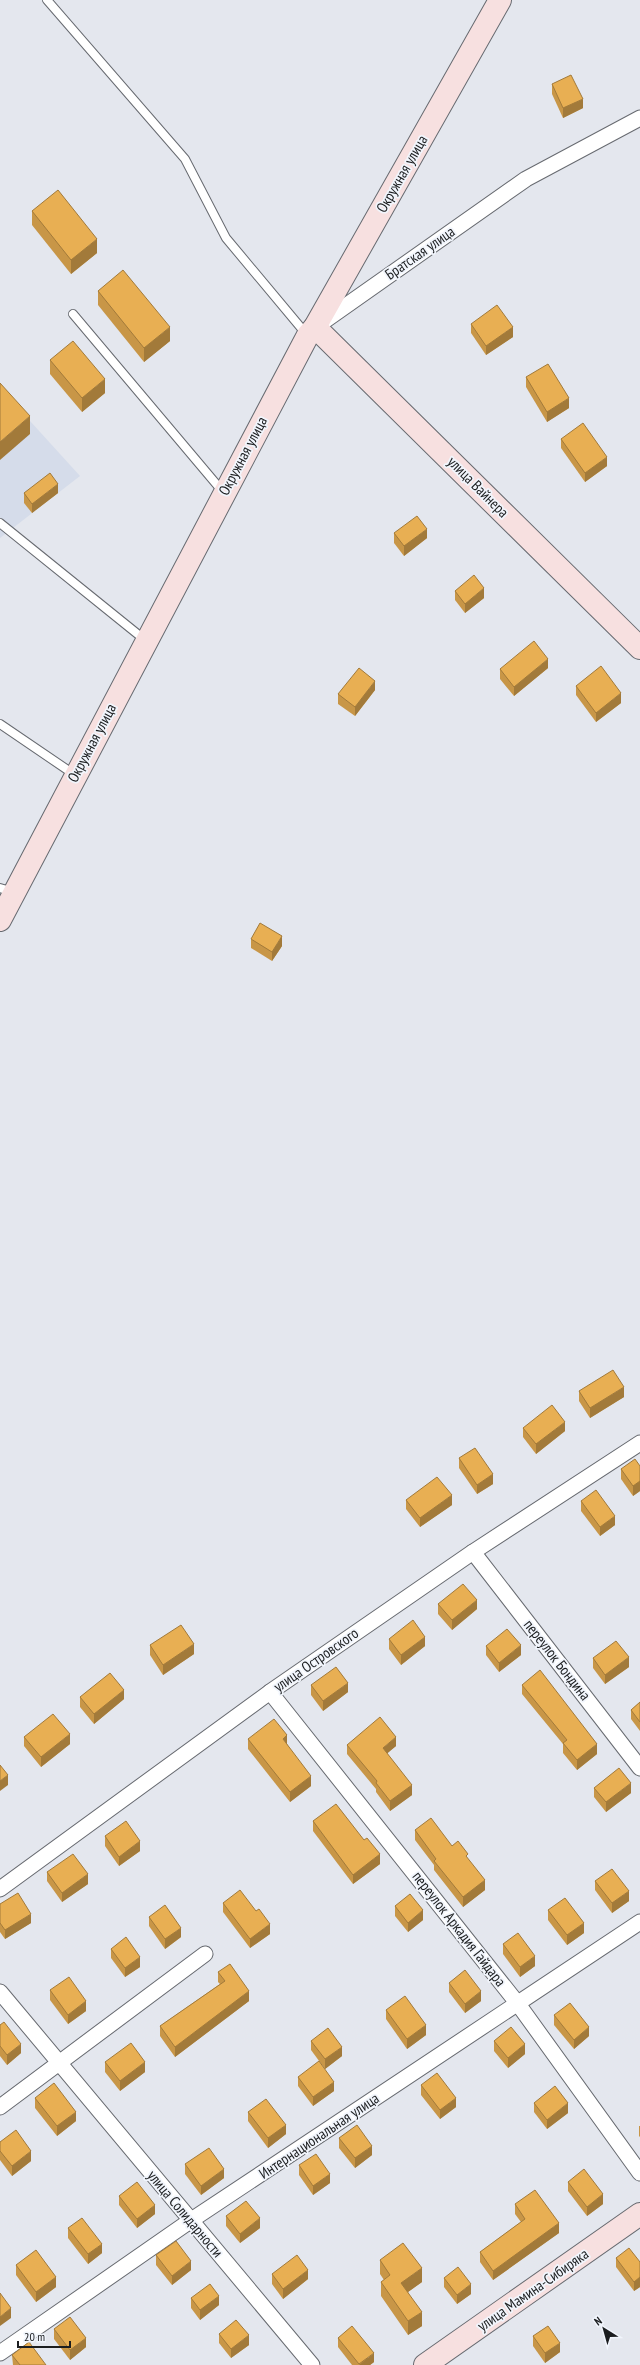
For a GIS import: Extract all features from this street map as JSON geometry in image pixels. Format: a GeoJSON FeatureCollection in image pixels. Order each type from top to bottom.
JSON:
{"type":"FeatureCollection","features":[{"type":"Feature","properties":{"kind":"street","name":"Окружная улица"},"geometry":{"type":"LineString","coordinates":[[0,920],[7,890],[75,775],[223,493],[312,331],[500,0]]}},
{"type":"Feature","properties":{"kind":"street","name":"Братская улица"},"geometry":{"type":"LineString","coordinates":[[312,331],[526,179],[640,118]]}},
{"type":"Feature","properties":{"kind":"street","name":"улица Вайнера"},"geometry":{"type":"LineString","coordinates":[[312,331],[640,648]]}},
{"type":"Feature","properties":{"kind":"street","name":"улица Островского"},"geometry":{"type":"LineString","coordinates":[[0,1889],[270,1692],[474,1552],[640,1443]]}},
{"type":"Feature","properties":{"kind":"street","name":"переулок Бондина"},"geometry":{"type":"LineString","coordinates":[[474,1552],[640,1768]]}},
{"type":"Feature","properties":{"kind":"street","name":"переулок Аркадия Гайдара"},"geometry":{"type":"LineString","coordinates":[[270,1692],[518,2004],[640,2173]]}},
{"type":"Feature","properties":{"kind":"street","name":"Интернациональная улица"},"geometry":{"type":"LineString","coordinates":[[0,2353],[190,2221],[640,1922]]}},
{"type":"Feature","properties":{"kind":"street"},"geometry":{"type":"LineString","coordinates":[[0,2107],[205,1954]]}},
{"type":"Feature","properties":{"kind":"street","name":"улица Солидарности"},"geometry":{"type":"LineString","coordinates":[[0,1992],[312,2365]]}},
{"type":"Feature","properties":{"kind":"street","name":"улица Мамина-Сибиряка"},"geometry":{"type":"LineString","coordinates":[[425,2365],[640,2214]]}},
{"type":"Feature","properties":{"kind":"lane"},"geometry":{"type":"LineString","coordinates":[[47,0],[185,159],[226,238],[312,331]]}},
{"type":"Feature","properties":{"kind":"lane"},"geometry":{"type":"LineString","coordinates":[[73,314],[223,493]]}},
{"type":"Feature","properties":{"kind":"lane"},"geometry":{"type":"LineString","coordinates":[[0,523],[145,640]]}},
{"type":"Feature","properties":{"kind":"lane"},"geometry":{"type":"LineString","coordinates":[[0,724],[75,775]]}},
{"type":"Feature","properties":{"kind":"shaded area"},"geometry":{"type":"Polygon","coordinates":[[[0,388],[80,476],[0,538],[0,388]]]}},
{"type":"Feature","properties":{"kind":"building"},"geometry":{"type":"Polygon","coordinates":[[[571,75],[583,99],[563,108],[552,84],[571,75]]]}},
{"type":"Feature","properties":{"kind":"building"},"geometry":{"type":"Polygon","coordinates":[[[58,190],[97,239],[71,260],[32,211],[58,190]]]}},
{"type":"Feature","properties":{"kind":"building"},"geometry":{"type":"Polygon","coordinates":[[[123,270],[170,327],[144,348],[98,291],[123,270]]]}},
{"type":"Feature","properties":{"kind":"building"},"geometry":{"type":"Polygon","coordinates":[[[497,305],[513,327],[486,346],[471,324],[497,305]]]}},
{"type":"Feature","properties":{"kind":"building"},"geometry":{"type":"Polygon","coordinates":[[[73,341],[105,379],[82,398],[50,360],[73,341]]]}},
{"type":"Feature","properties":{"kind":"building"},"geometry":{"type":"Polygon","coordinates":[[[548,364],[569,398],[547,412],[526,377],[548,364]]]}},
{"type":"Feature","properties":{"kind":"building"},"geometry":{"type":"Polygon","coordinates":[[[0,383],[30,416],[0,442],[0,383]]]}},
{"type":"Feature","properties":{"kind":"building"},"geometry":{"type":"Polygon","coordinates":[[[583,423],[607,457],[585,473],[561,439],[583,423]]]}},
{"type":"Feature","properties":{"kind":"building"},"geometry":{"type":"Polygon","coordinates":[[[50,473],[58,484],[32,504],[24,493],[50,473]]]}},
{"type":"Feature","properties":{"kind":"building"},"geometry":{"type":"Polygon","coordinates":[[[417,516],[427,529],[404,546],[394,533],[417,516]]]}},
{"type":"Feature","properties":{"kind":"building"},"geometry":{"type":"Polygon","coordinates":[[[474,575],[484,588],[465,604],[455,591],[474,575]]]}},
{"type":"Feature","properties":{"kind":"building"},"geometry":{"type":"Polygon","coordinates":[[[534,641],[548,659],[514,687],[500,669],[534,641]]]}},
{"type":"Feature","properties":{"kind":"building"},"geometry":{"type":"Polygon","coordinates":[[[601,666],[621,693],[596,713],[576,686],[601,666]]]}},
{"type":"Feature","properties":{"kind":"building"},"geometry":{"type":"Polygon","coordinates":[[[359,668],[375,681],[355,707],[338,694],[359,668]]]}},
{"type":"Feature","properties":{"kind":"building"},"geometry":{"type":"Polygon","coordinates":[[[260,923],[282,936],[272,952],[251,939],[260,923]]]}},
{"type":"Feature","properties":{"kind":"building"},"geometry":{"type":"Polygon","coordinates":[[[613,1370],[624,1387],[590,1408],[579,1391],[613,1370]]]}},
{"type":"Feature","properties":{"kind":"building"},"geometry":{"type":"Polygon","coordinates":[[[552,1405],[565,1422],[536,1444],[523,1428],[552,1405]]]}},
{"type":"Feature","properties":{"kind":"building"},"geometry":{"type":"Polygon","coordinates":[[[475,1448],[493,1474],[477,1485],[459,1458],[475,1448]]]}},
{"type":"Feature","properties":{"kind":"building"},"geometry":{"type":"Polygon","coordinates":[[[635,1459],[640,1466],[640,1481],[633,1486],[621,1469],[635,1459]]]}},
{"type":"Feature","properties":{"kind":"building"},"geometry":{"type":"Polygon","coordinates":[[[437,1477],[452,1495],[420,1518],[406,1500],[437,1477]]]}},
{"type":"Feature","properties":{"kind":"building"},"geometry":{"type":"Polygon","coordinates":[[[596,1490],[615,1516],[600,1527],[581,1501],[596,1490]]]}},
{"type":"Feature","properties":{"kind":"building"},"geometry":{"type":"Polygon","coordinates":[[[463,1584],[477,1600],[452,1620],[438,1604],[463,1584]]]}},
{"type":"Feature","properties":{"kind":"building"},"geometry":{"type":"Polygon","coordinates":[[[413,1620],[425,1637],[401,1655],[389,1639],[413,1620]]]}},
{"type":"Feature","properties":{"kind":"building"},"geometry":{"type":"Polygon","coordinates":[[[181,1625],[194,1644],[163,1665],[150,1645],[181,1625]]]}},
{"type":"Feature","properties":{"kind":"building"},"geometry":{"type":"Polygon","coordinates":[[[507,1629],[521,1645],[499,1663],[486,1646],[507,1629]]]}},
{"type":"Feature","properties":{"kind":"building"},"geometry":{"type":"Polygon","coordinates":[[[616,1641],[629,1657],[605,1675],[593,1658],[616,1641]]]}},
{"type":"Feature","properties":{"kind":"building"},"geometry":{"type":"Polygon","coordinates":[[[336,1667],[348,1683],[323,1701],[311,1685],[336,1667]]]}},
{"type":"Feature","properties":{"kind":"building"},"geometry":{"type":"Polygon","coordinates":[[[540,1670],[597,1744],[577,1760],[563,1743],[567,1740],[522,1685],[540,1670]]]}},
{"type":"Feature","properties":{"kind":"building"},"geometry":{"type":"Polygon","coordinates":[[[110,1673],[124,1690],[94,1714],[80,1697],[110,1673]]]}},
{"type":"Feature","properties":{"kind":"building"},"geometry":{"type":"Polygon","coordinates":[[[640,1702],[640,1722],[631,1710],[640,1702]]]}},
{"type":"Feature","properties":{"kind":"building"},"geometry":{"type":"Polygon","coordinates":[[[53,1714],[70,1734],[41,1757],[24,1737],[53,1714]]]}},
{"type":"Feature","properties":{"kind":"building"},"geometry":{"type":"Polygon","coordinates":[[[380,1717],[396,1737],[383,1748],[412,1785],[390,1801],[376,1783],[377,1781],[347,1745],[380,1717]]]}},
{"type":"Feature","properties":{"kind":"building"},"geometry":{"type":"Polygon","coordinates":[[[274,1719],[287,1735],[283,1739],[311,1776],[290,1792],[248,1739],[274,1719]]]}},
{"type":"Feature","properties":{"kind":"building"},"geometry":{"type":"Polygon","coordinates":[[[0,1765],[8,1775],[0,1781],[0,1765]]]}},
{"type":"Feature","properties":{"kind":"building"},"geometry":{"type":"Polygon","coordinates":[[[619,1768],[631,1783],[606,1802],[594,1788],[619,1768]]]}},
{"type":"Feature","properties":{"kind":"building"},"geometry":{"type":"Polygon","coordinates":[[[336,1804],[364,1840],[367,1838],[380,1854],[353,1875],[313,1821],[336,1804]]]}},
{"type":"Feature","properties":{"kind":"building"},"geometry":{"type":"Polygon","coordinates":[[[431,1818],[452,1846],[458,1841],[468,1854],[466,1856],[485,1880],[463,1897],[434,1861],[436,1859],[415,1830],[431,1818]]]}},
{"type":"Feature","properties":{"kind":"building"},"geometry":{"type":"Polygon","coordinates":[[[126,1821],[140,1841],[119,1857],[105,1836],[126,1821]]]}},
{"type":"Feature","properties":{"kind":"building"},"geometry":{"type":"Polygon","coordinates":[[[73,1854],[88,1874],[62,1893],[47,1872],[73,1854]]]}},
{"type":"Feature","properties":{"kind":"building"},"geometry":{"type":"Polygon","coordinates":[[[612,1869],[629,1891],[612,1903],[595,1881],[612,1869]]]}},
{"type":"Feature","properties":{"kind":"building"},"geometry":{"type":"Polygon","coordinates":[[[240,1890],[256,1911],[259,1909],[270,1924],[250,1939],[223,1903],[240,1890]]]}},
{"type":"Feature","properties":{"kind":"building"},"geometry":{"type":"Polygon","coordinates":[[[18,1893],[31,1914],[5,1930],[0,1923],[0,1904],[18,1893]]]}},
{"type":"Feature","properties":{"kind":"building"},"geometry":{"type":"Polygon","coordinates":[[[410,1894],[423,1910],[408,1923],[395,1906],[410,1894]]]}},
{"type":"Feature","properties":{"kind":"building"},"geometry":{"type":"Polygon","coordinates":[[[565,1898],[584,1923],[567,1935],[548,1910],[565,1898]]]}},
{"type":"Feature","properties":{"kind":"building"},"geometry":{"type":"Polygon","coordinates":[[[165,1905],[181,1928],[165,1939],[149,1917],[165,1905]]]}},
{"type":"Feature","properties":{"kind":"building"},"geometry":{"type":"Polygon","coordinates":[[[518,1933],[535,1956],[520,1967],[503,1944],[518,1933]]]}},
{"type":"Feature","properties":{"kind":"building"},"geometry":{"type":"Polygon","coordinates":[[[126,1937],[140,1957],[125,1968],[111,1949],[126,1937]]]}},
{"type":"Feature","properties":{"kind":"building"},"geometry":{"type":"Polygon","coordinates":[[[230,1964],[249,1991],[175,2047],[160,2026],[225,1981],[218,1972],[230,1964]]]}},
{"type":"Feature","properties":{"kind":"building"},"geometry":{"type":"Polygon","coordinates":[[[465,1970],[481,1991],[465,2004],[449,1983],[465,1970]]]}},
{"type":"Feature","properties":{"kind":"building"},"geometry":{"type":"Polygon","coordinates":[[[69,1977],[86,2001],[68,2015],[50,1990],[69,1977]]]}},
{"type":"Feature","properties":{"kind":"building"},"geometry":{"type":"Polygon","coordinates":[[[405,1996],[426,2025],[407,2039],[386,2010],[405,1996]]]}},
{"type":"Feature","properties":{"kind":"building"},"geometry":{"type":"Polygon","coordinates":[[[570,2003],[589,2027],[574,2040],[554,2015],[570,2003]]]}},
{"type":"Feature","properties":{"kind":"building"},"geometry":{"type":"Polygon","coordinates":[[[4,2022],[21,2044],[7,2055],[0,2046],[0,2025],[4,2022]]]}},
{"type":"Feature","properties":{"kind":"building"},"geometry":{"type":"Polygon","coordinates":[[[511,2027],[525,2044],[508,2058],[494,2041],[511,2027]]]}},
{"type":"Feature","properties":{"kind":"building"},"geometry":{"type":"Polygon","coordinates":[[[328,2028],[342,2047],[325,2059],[311,2041],[328,2028]]]}},
{"type":"Feature","properties":{"kind":"building"},"geometry":{"type":"Polygon","coordinates":[[[131,2043],[145,2062],[120,2081],[105,2062],[131,2043]]]}},
{"type":"Feature","properties":{"kind":"building"},"geometry":{"type":"Polygon","coordinates":[[[319,2061],[334,2082],[313,2097],[298,2077],[319,2061]]]}},
{"type":"Feature","properties":{"kind":"building"},"geometry":{"type":"Polygon","coordinates":[[[437,2073],[456,2098],[440,2110],[421,2085],[437,2073]]]}},
{"type":"Feature","properties":{"kind":"building"},"geometry":{"type":"Polygon","coordinates":[[[54,2083],[76,2112],[57,2126],[35,2098],[54,2083]]]}},
{"type":"Feature","properties":{"kind":"building"},"geometry":{"type":"Polygon","coordinates":[[[555,2086],[568,2103],[547,2120],[534,2103],[555,2086]]]}},
{"type":"Feature","properties":{"kind":"building"},"geometry":{"type":"Polygon","coordinates":[[[266,2099],[286,2125],[268,2138],[248,2112],[266,2099]]]}},
{"type":"Feature","properties":{"kind":"building"},"geometry":{"type":"Polygon","coordinates":[[[357,2125],[372,2146],[355,2158],[339,2138],[357,2125]]]}},
{"type":"Feature","properties":{"kind":"building"},"geometry":{"type":"Polygon","coordinates":[[[16,2130],[31,2151],[12,2166],[0,2151],[0,2142],[16,2130]]]}},
{"type":"Feature","properties":{"kind":"building"},"geometry":{"type":"Polygon","coordinates":[[[209,2148],[224,2169],[201,2186],[185,2164],[209,2148]]]}},
{"type":"Feature","properties":{"kind":"building"},"geometry":{"type":"Polygon","coordinates":[[[316,2154],[330,2174],[313,2186],[299,2165],[316,2154]]]}},
{"type":"Feature","properties":{"kind":"building"},"geometry":{"type":"Polygon","coordinates":[[[584,2169],[603,2194],[587,2207],[568,2182],[584,2169]]]}},
{"type":"Feature","properties":{"kind":"building"},"geometry":{"type":"Polygon","coordinates":[[[137,2182],[155,2205],[137,2219],[119,2196],[137,2182]]]}},
{"type":"Feature","properties":{"kind":"building"},"geometry":{"type":"Polygon","coordinates":[[[535,2190],[559,2223],[493,2271],[480,2252],[525,2219],[515,2204],[535,2190]]]}},
{"type":"Feature","properties":{"kind":"building"},"geometry":{"type":"Polygon","coordinates":[[[246,2201],[260,2218],[240,2234],[226,2216],[246,2201]]]}},
{"type":"Feature","properties":{"kind":"building"},"geometry":{"type":"Polygon","coordinates":[[[82,2218],[102,2244],[88,2254],[68,2228],[82,2218]]]}},
{"type":"Feature","properties":{"kind":"building"},"geometry":{"type":"Polygon","coordinates":[[[176,2241],[191,2261],[172,2276],[156,2255],[176,2241]]]}},
{"type":"Feature","properties":{"kind":"building"},"geometry":{"type":"Polygon","coordinates":[[[403,2243],[422,2268],[401,2283],[422,2312],[408,2321],[381,2282],[390,2275],[380,2260],[403,2243]]]}},
{"type":"Feature","properties":{"kind":"building"},"geometry":{"type":"Polygon","coordinates":[[[629,2248],[640,2262],[640,2277],[634,2282],[616,2258],[629,2248]]]}},
{"type":"Feature","properties":{"kind":"building"},"geometry":{"type":"Polygon","coordinates":[[[36,2250],[56,2277],[36,2292],[16,2265],[36,2250]]]}},
{"type":"Feature","properties":{"kind":"building"},"geometry":{"type":"Polygon","coordinates":[[[297,2255],[308,2270],[283,2289],[272,2274],[297,2255]]]}},
{"type":"Feature","properties":{"kind":"building"},"geometry":{"type":"Polygon","coordinates":[[[458,2267],[471,2284],[457,2295],[444,2278],[458,2267]]]}},
{"type":"Feature","properties":{"kind":"building"},"geometry":{"type":"Polygon","coordinates":[[[210,2284],[219,2296],[200,2310],[191,2298],[210,2284]]]}},
{"type":"Feature","properties":{"kind":"building"},"geometry":{"type":"Polygon","coordinates":[[[0,2293],[11,2308],[0,2317],[0,2293]]]}},
{"type":"Feature","properties":{"kind":"building"},"geometry":{"type":"Polygon","coordinates":[[[70,2317],[86,2338],[70,2350],[54,2329],[70,2317]]]}},
{"type":"Feature","properties":{"kind":"building"},"geometry":{"type":"Polygon","coordinates":[[[236,2320],[249,2335],[231,2349],[219,2334],[236,2320]]]}},
{"type":"Feature","properties":{"kind":"building"},"geometry":{"type":"Polygon","coordinates":[[[352,2326],[374,2353],[359,2364],[338,2338],[352,2326]]]}},
{"type":"Feature","properties":{"kind":"building"},"geometry":{"type":"Polygon","coordinates":[[[548,2326],[560,2343],[545,2353],[533,2336],[548,2326]]]}},
{"type":"Feature","properties":{"kind":"building"},"geometry":{"type":"Polygon","coordinates":[[[29,2342],[46,2365],[20,2365],[12,2355],[29,2342]]]}}]}
